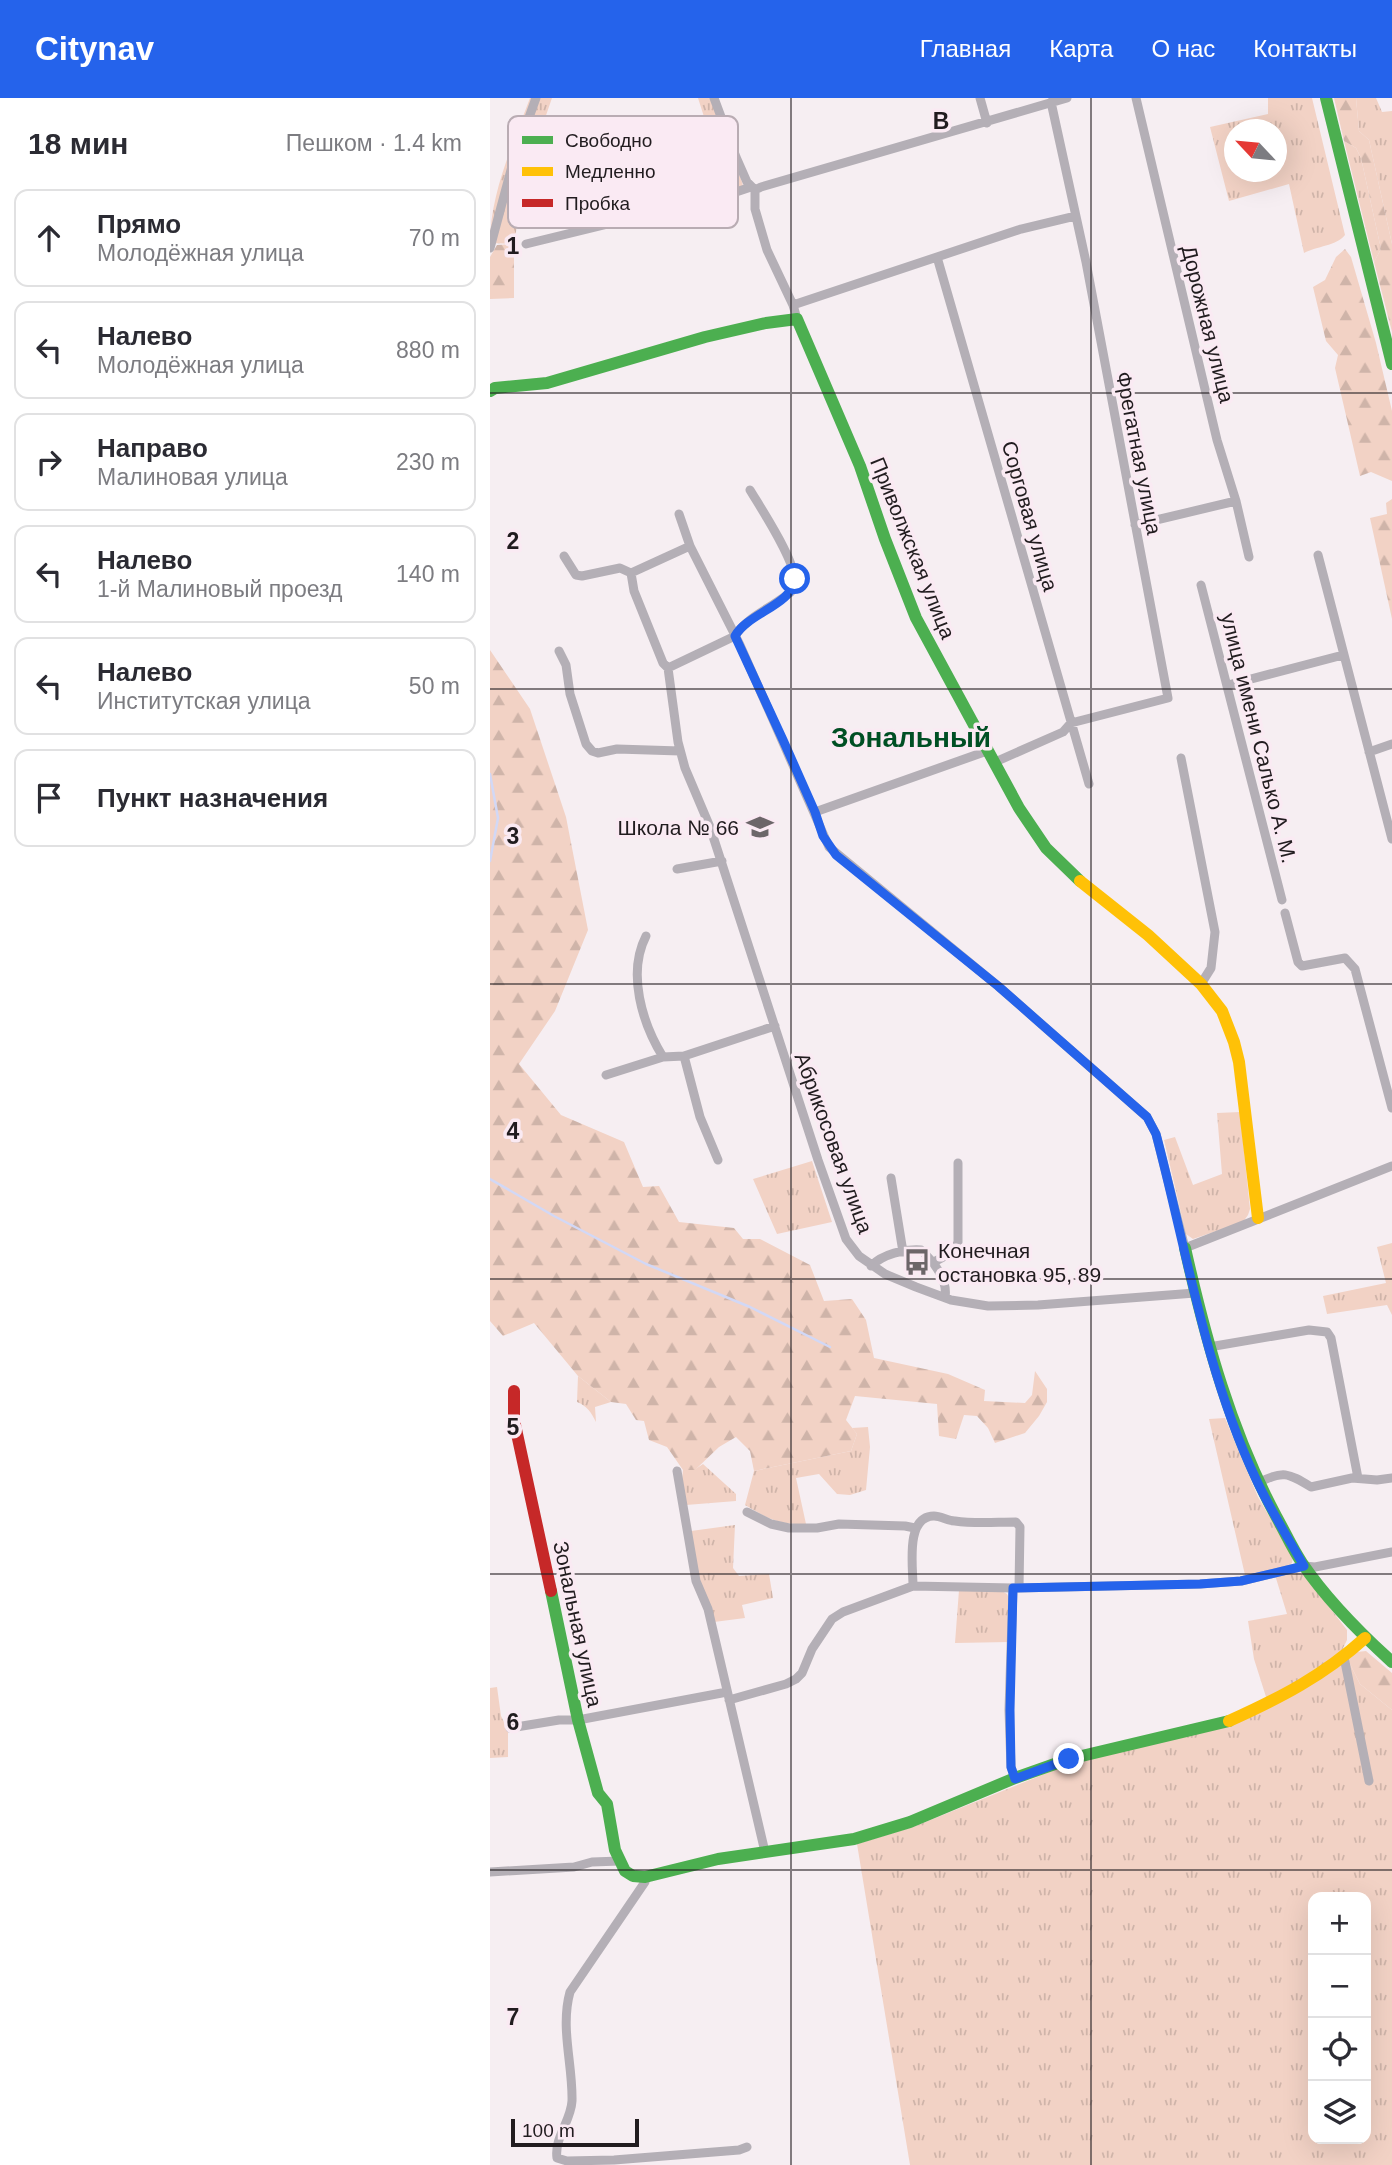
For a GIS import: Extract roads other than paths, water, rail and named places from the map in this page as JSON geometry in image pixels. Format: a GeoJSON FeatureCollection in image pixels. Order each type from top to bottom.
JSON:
{"type":"FeatureCollection","features":[{"type":"Feature","properties":{"kind":"street"},"geometry":{"type":"LineString","coordinates":[[530,116],[536,98]]}},
{"type":"Feature","properties":{"kind":"street"},"geometry":{"type":"LineString","coordinates":[[714,98],[721,116]]}},
{"type":"Feature","properties":{"kind":"street"},"geometry":{"type":"LineString","coordinates":[[980,98],[987,123]]}},
{"type":"Feature","properties":{"kind":"street"},"geometry":{"type":"LineString","coordinates":[[738,192],[1068,98]]}},
{"type":"Feature","properties":{"kind":"street","name":"Дорожная улица"},"geometry":{"type":"LineString","coordinates":[[1136,98],[1217,440],[1236,501],[1249,557]]}},
{"type":"Feature","properties":{"kind":"street"},"geometry":{"type":"LineString","coordinates":[[1326,98],[1392,364]]}},
{"type":"Feature","properties":{"kind":"street","name":"Фрегатная улица"},"geometry":{"type":"LineString","coordinates":[[1051,102],[1086,262],[1168,698],[1071,723]]}},
{"type":"Feature","properties":{"kind":"street"},"geometry":{"type":"LineString","coordinates":[[490,391],[495,388],[551,382],[694,340],[775,320],[796,319],[793,305],[767,250],[755,209],[753,188],[738,161]]}},
{"type":"Feature","properties":{"kind":"street"},"geometry":{"type":"LineString","coordinates":[[490,248],[508,181]]}},
{"type":"Feature","properties":{"kind":"street"},"geometry":{"type":"LineString","coordinates":[[793,305],[1021,229],[1075,216]]}},
{"type":"Feature","properties":{"kind":"street"},"geometry":{"type":"LineString","coordinates":[[526,244],[592,228]]}},
{"type":"Feature","properties":{"kind":"street","name":"Сорговая улица"},"geometry":{"type":"LineString","coordinates":[[937,257],[1089,784]]}},
{"type":"Feature","properties":{"kind":"street","name":"Приволжская улица"},"geometry":{"type":"LineString","coordinates":[[796,319],[860,466],[916,618],[1019,808],[1046,848],[1083,884],[1148,935],[1201,984],[1222,1011],[1239,1062],[1258,1218]]}},
{"type":"Feature","properties":{"kind":"street"},"geometry":{"type":"LineString","coordinates":[[668,668],[735,636],[740,627],[794,588],[795,579],[781,541],[750,490]]}},
{"type":"Feature","properties":{"kind":"street"},"geometry":{"type":"LineString","coordinates":[[1135,524],[1236,501]]}},
{"type":"Feature","properties":{"kind":"street"},"geometry":{"type":"LineString","coordinates":[[679,514],[690,546],[735,636],[815,812],[823,836],[836,855],[998,986],[1147,1117],[1156,1134],[1209,1347],[1231,1416],[1258,1483],[1304,1566],[1365,1638],[1392,1662]]}},
{"type":"Feature","properties":{"kind":"street"},"geometry":{"type":"LineString","coordinates":[[564,556],[576,575],[620,568],[631,573],[690,546]]}},
{"type":"Feature","properties":{"kind":"street"},"geometry":{"type":"LineString","coordinates":[[1318,555],[1392,839]]}},
{"type":"Feature","properties":{"kind":"street","name":"Абрикосовая улица"},"geometry":{"type":"LineString","coordinates":[[631,573],[634,591],[663,663],[668,668],[685,768],[722,861],[846,1239],[859,1256],[871,1266],[906,1283],[971,1304],[1038,1305],[1195,1293]]}},
{"type":"Feature","properties":{"kind":"street","name":"улица имени Салько А. М."},"geometry":{"type":"LineString","coordinates":[[1201,585],[1282,900]]}},
{"type":"Feature","properties":{"kind":"street"},"geometry":{"type":"LineString","coordinates":[[559,651],[586,744],[592,751],[680,751]]}},
{"type":"Feature","properties":{"kind":"street"},"geometry":{"type":"LineString","coordinates":[[1228,685],[1343,655]]}},
{"type":"Feature","properties":{"kind":"street"},"geometry":{"type":"LineString","coordinates":[[995,762],[1063,732],[1071,723]]}},
{"type":"Feature","properties":{"kind":"street"},"geometry":{"type":"LineString","coordinates":[[1369,752],[1392,744]]}},
{"type":"Feature","properties":{"kind":"street"},"geometry":{"type":"LineString","coordinates":[[815,812],[987,751]]}},
{"type":"Feature","properties":{"kind":"street"},"geometry":{"type":"LineString","coordinates":[[1181,758],[1215,932],[1212,968],[1201,984]]}},
{"type":"Feature","properties":{"kind":"street"},"geometry":{"type":"LineString","coordinates":[[677,869],[722,861]]}},
{"type":"Feature","properties":{"kind":"street"},"geometry":{"type":"LineString","coordinates":[[1285,914],[1298,962],[1302,966],[1345,958],[1355,969],[1392,1108]]}},
{"type":"Feature","properties":{"kind":"street"},"geometry":{"type":"LineString","coordinates":[[646,936],[638,953],[637,967],[641,1011],[663,1056]]}},
{"type":"Feature","properties":{"kind":"street"},"geometry":{"type":"LineString","coordinates":[[606,1075],[663,1056],[684,1056],[775,1026]]}},
{"type":"Feature","properties":{"kind":"street"},"geometry":{"type":"LineString","coordinates":[[684,1056],[700,1117],[718,1160]]}},
{"type":"Feature","properties":{"kind":"street"},"geometry":{"type":"LineString","coordinates":[[934,1262],[954,1251],[958,1241],[958,1163]]}},
{"type":"Feature","properties":{"kind":"street"},"geometry":{"type":"LineString","coordinates":[[1185,1248],[1392,1166]]}},
{"type":"Feature","properties":{"kind":"street","name":"Абрикосовая улица"},"geometry":{"type":"LineString","coordinates":[[871,1266],[878,1258],[903,1252],[891,1178]]}},
{"type":"Feature","properties":{"kind":"street"},"geometry":{"type":"LineString","coordinates":[[903,1252],[921,1250],[934,1262],[947,1289],[946,1297]]}},
{"type":"Feature","properties":{"kind":"street"},"geometry":{"type":"LineString","coordinates":[[1209,1347],[1309,1330],[1327,1332],[1331,1338],[1358,1478]]}},
{"type":"Feature","properties":{"kind":"street","name":"Зональная улица"},"geometry":{"type":"LineString","coordinates":[[514,1391],[514,1420],[578,1720],[598,1793],[607,1804],[615,1850],[620,1861]]}},
{"type":"Feature","properties":{"kind":"street"},"geometry":{"type":"LineString","coordinates":[[677,1471],[696,1581],[708,1609],[765,1852]]}},
{"type":"Feature","properties":{"kind":"street"},"geometry":{"type":"LineString","coordinates":[[1258,1483],[1286,1474],[1293,1475],[1311,1487],[1358,1478],[1392,1478]]}},
{"type":"Feature","properties":{"kind":"street"},"geometry":{"type":"LineString","coordinates":[[747,1512],[771,1524],[789,1528],[817,1528],[838,1524],[915,1528]]}},
{"type":"Feature","properties":{"kind":"street"},"geometry":{"type":"LineString","coordinates":[[913,1586],[913,1536],[915,1528],[925,1517],[936,1516],[954,1521],[1016,1522],[1020,1527],[1010,1710],[1011,1767],[1015,1779]]}},
{"type":"Feature","properties":{"kind":"street"},"geometry":{"type":"LineString","coordinates":[[510,1728],[546,1721],[578,1720],[786,1684],[802,1673],[812,1649],[832,1619],[843,1612],[913,1586],[1016,1588],[1200,1584],[1241,1581],[1304,1566],[1315,1567],[1392,1552]]}},
{"type":"Feature","properties":{"kind":"street"},"geometry":{"type":"LineString","coordinates":[[490,1872],[574,1867],[592,1862],[620,1861],[625,1871],[633,1876],[645,1877],[718,1859],[854,1839],[910,1822],[1069,1759],[1227,1722],[1286,1695],[1344,1657],[1365,1638]]}},
{"type":"Feature","properties":{"kind":"street"},"geometry":{"type":"LineString","coordinates":[[1344,1657],[1369,1780]]}},
{"type":"Feature","properties":{"kind":"street"},"geometry":{"type":"LineString","coordinates":[[645,1877],[645,1882],[570,1992],[565,2009],[572,2104],[556,2149],[557,2158],[566,2161],[614,2160],[739,2150],[747,2147]]}},
{"type":"Feature","properties":{"kind":"waterway"},"geometry":{"type":"LineString","coordinates":[[490,774],[498,818],[490,861]]}},
{"type":"Feature","properties":{"kind":"waterway"},"geometry":{"type":"LineString","coordinates":[[490,1179],[646,1264],[750,1307],[830,1347]]}},
{"type":"Feature","properties":{"kind":"place","name":"Школа № 66"},"geometry":{"type":"Point","coordinates":[760,827]}},
{"type":"Feature","properties":{"kind":"place","name":"Конечная остановка 95, 89"},"geometry":{"type":"Point","coordinates":[917,1262]}},
{"type":"Feature","properties":{"kind":"district","name":"Зональный"},"geometry":{"type":"Point","coordinates":[911,737]}}]}
